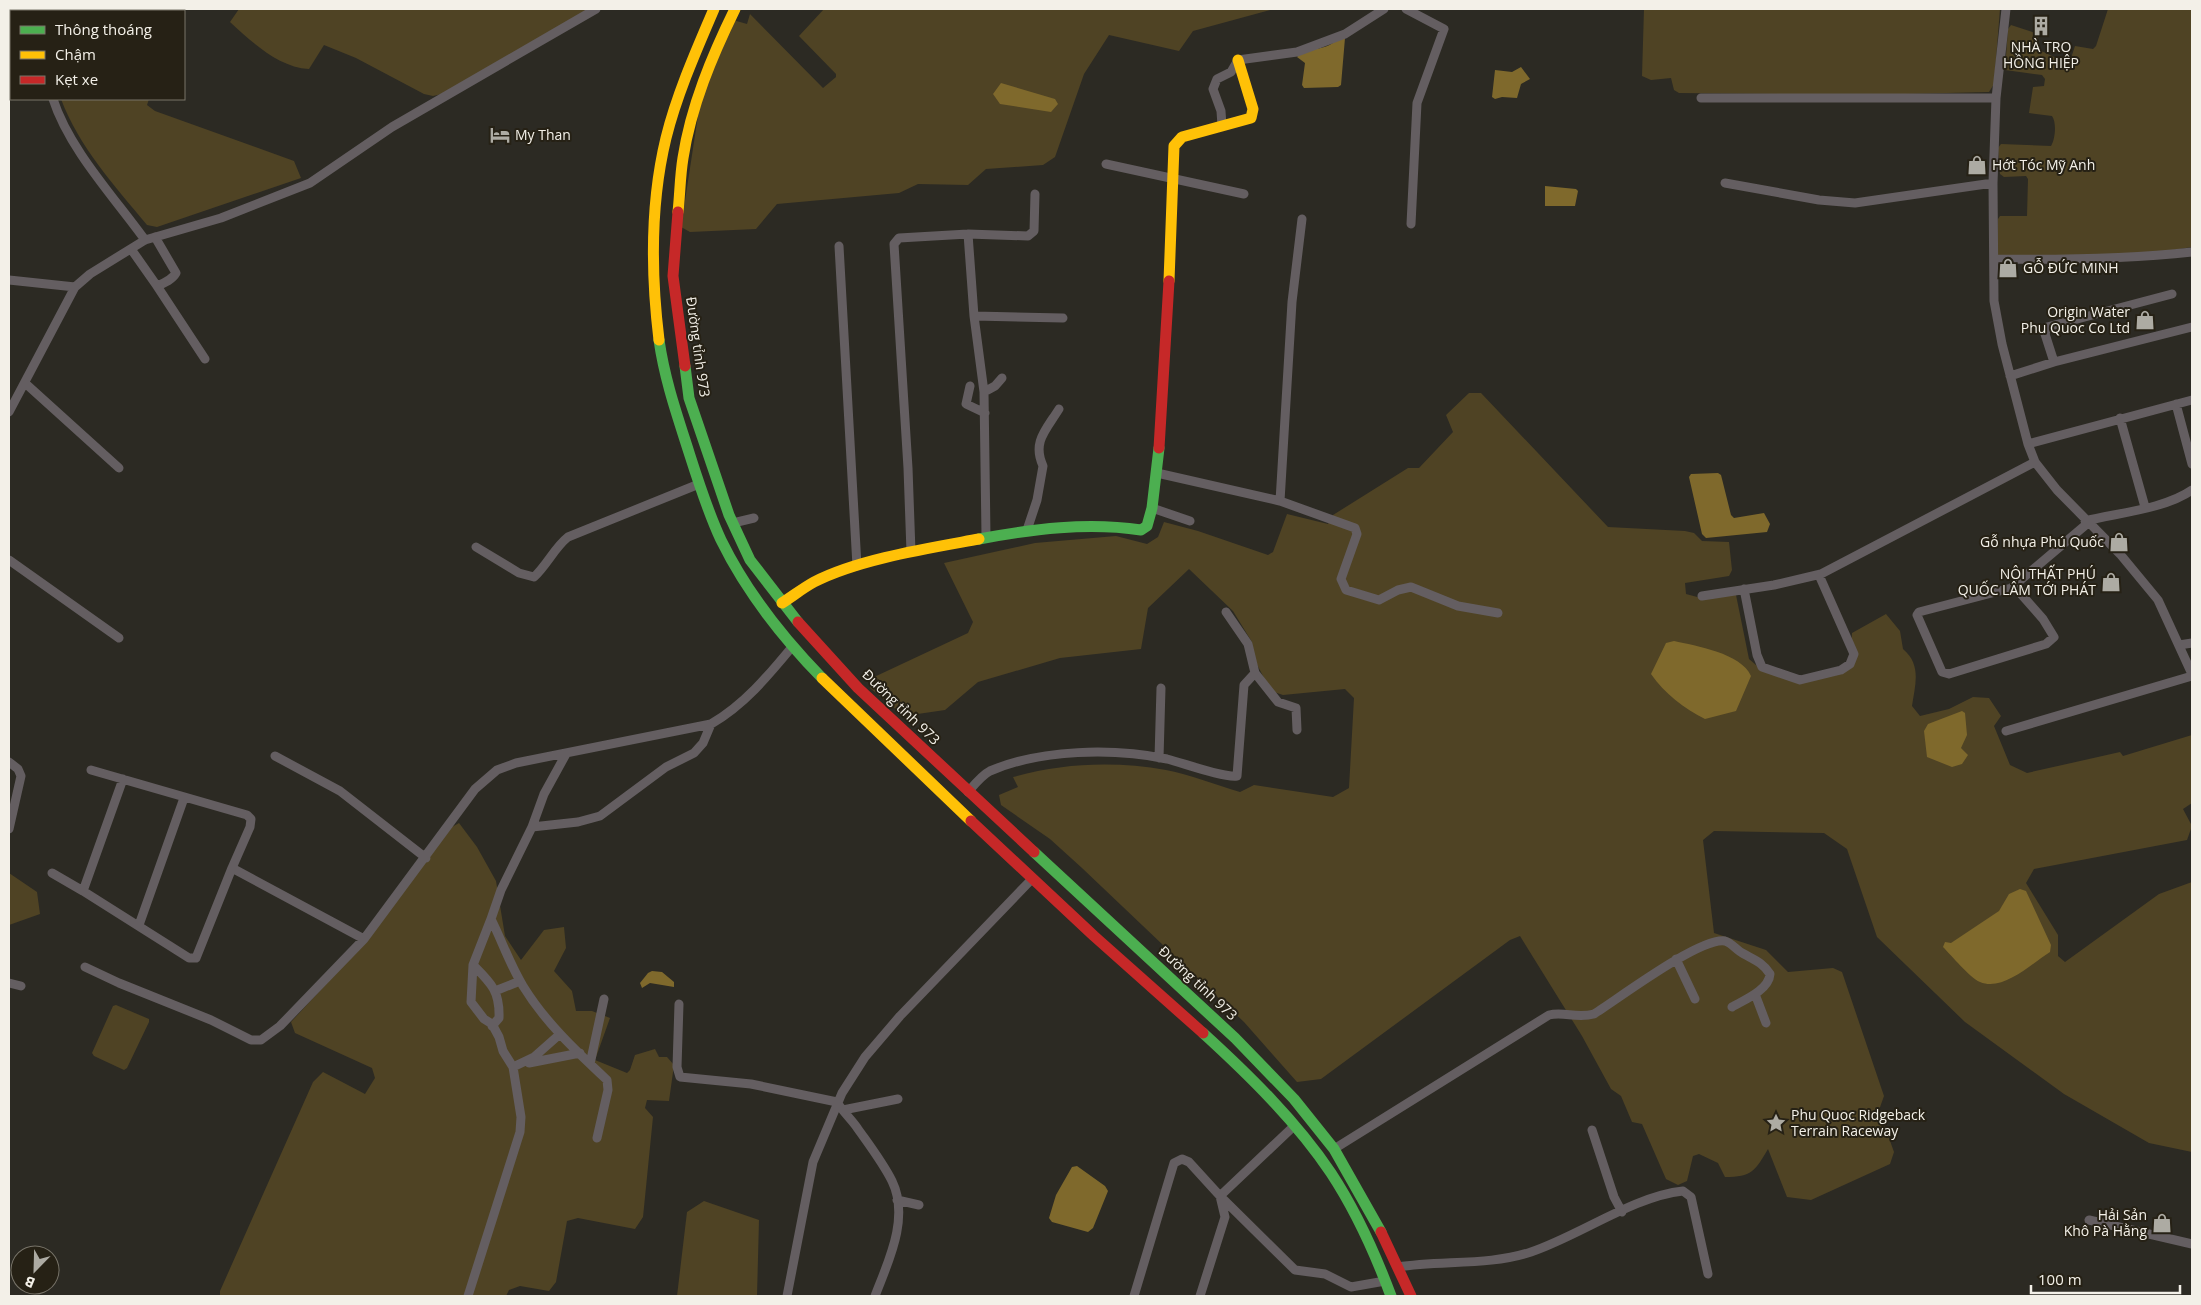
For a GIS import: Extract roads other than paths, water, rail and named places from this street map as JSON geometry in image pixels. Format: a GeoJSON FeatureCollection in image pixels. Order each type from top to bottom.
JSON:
{"type":"FeatureCollection","features":[{"type":"Feature","properties":{"kind":"main road"},"geometry":{"type":"LineString","coordinates":[[714,9],[676,107],[662,159],[655,230],[656,297],[665,380],[698,484],[722,545],[753,594],[792,647],[829,688],[1031,880],[1237,1065],[1294,1126],[1329,1172],[1352,1209],[1391,1296]]}},
{"type":"Feature","properties":{"kind":"main road","name":"Đường tỉnh 973"},"geometry":{"type":"LineString","coordinates":[[735,9],[698,97],[683,158],[673,276],[689,398],[711,467],[750,560],[810,638],[858,688],[1235,1038],[1294,1098],[1334,1149],[1380,1225],[1411,1296]]}},
{"type":"Feature","properties":{"kind":"main road"},"geometry":{"type":"LineString","coordinates":[[782,603],[814,582],[857,566],[911,552],[986,536],[1027,530],[1108,525],[1140,530],[1149,522],[1157,473],[1175,179],[1174,146],[1182,137],[1245,120],[1253,115],[1238,60]]}},
{"type":"Feature","properties":{"kind":"main road"},"geometry":{"type":"LineString","coordinates":[[957,808],[968,792]]}},
{"type":"Feature","properties":{"kind":"street"},"geometry":{"type":"LineString","coordinates":[[9,412],[12,401],[25,383],[75,287],[90,274],[145,240],[221,218],[310,183],[392,127],[596,9]]}},
{"type":"Feature","properties":{"kind":"street"},"geometry":{"type":"LineString","coordinates":[[1222,126],[1221,111],[1213,89],[1217,80],[1231,72],[1238,60],[1297,52],[1345,34],[1384,9]]}},
{"type":"Feature","properties":{"kind":"street"},"geometry":{"type":"LineString","coordinates":[[1406,9],[1444,29],[1417,103],[1411,224]]}},
{"type":"Feature","properties":{"kind":"street"},"geometry":{"type":"LineString","coordinates":[[2006,9],[1996,98],[1993,183],[1994,301],[2010,376],[2028,444],[2035,462],[2086,522],[2120,554],[2158,600],[2192,675],[2006,731]]}},
{"type":"Feature","properties":{"kind":"street"},"geometry":{"type":"LineString","coordinates":[[1701,98],[1996,98]]}},
{"type":"Feature","properties":{"kind":"street"},"geometry":{"type":"LineString","coordinates":[[53,100],[58,115],[80,152],[145,240]]}},
{"type":"Feature","properties":{"kind":"street"},"geometry":{"type":"LineString","coordinates":[[1106,164],[1244,194]]}},
{"type":"Feature","properties":{"kind":"street"},"geometry":{"type":"LineString","coordinates":[[1725,183],[1819,200],[1856,203],[1993,183]]}},
{"type":"Feature","properties":{"kind":"street"},"geometry":{"type":"LineString","coordinates":[[911,552],[894,244],[899,238],[968,234],[1028,236],[1034,231],[1035,194]]}},
{"type":"Feature","properties":{"kind":"street"},"geometry":{"type":"LineString","coordinates":[[1280,501],[1292,302],[1302,219]]}},
{"type":"Feature","properties":{"kind":"street"},"geometry":{"type":"LineString","coordinates":[[968,234],[974,316],[984,392],[986,536]]}},
{"type":"Feature","properties":{"kind":"street"},"geometry":{"type":"LineString","coordinates":[[155,237],[176,273],[172,278],[156,286]]}},
{"type":"Feature","properties":{"kind":"street"},"geometry":{"type":"LineString","coordinates":[[840,246],[857,566]]}},
{"type":"Feature","properties":{"kind":"street"},"geometry":{"type":"LineString","coordinates":[[130,249],[205,359]]}},
{"type":"Feature","properties":{"kind":"street"},"geometry":{"type":"LineString","coordinates":[[1995,259],[2065,260],[2155,256],[2192,252]]}},
{"type":"Feature","properties":{"kind":"street"},"geometry":{"type":"LineString","coordinates":[[9,280],[75,287]]}},
{"type":"Feature","properties":{"kind":"street"},"geometry":{"type":"LineString","coordinates":[[2054,362],[2045,334],[2047,327],[2172,294]]}},
{"type":"Feature","properties":{"kind":"street"},"geometry":{"type":"LineString","coordinates":[[974,316],[1063,318]]}},
{"type":"Feature","properties":{"kind":"street"},"geometry":{"type":"LineString","coordinates":[[2010,376],[2054,362],[2192,327]]}},
{"type":"Feature","properties":{"kind":"street"},"geometry":{"type":"LineString","coordinates":[[984,392],[995,386],[1002,378]]}},
{"type":"Feature","properties":{"kind":"street"},"geometry":{"type":"LineString","coordinates":[[25,383],[119,468]]}},
{"type":"Feature","properties":{"kind":"street"},"geometry":{"type":"LineString","coordinates":[[970,386],[966,404],[985,412]]}},
{"type":"Feature","properties":{"kind":"street"},"geometry":{"type":"LineString","coordinates":[[2028,444],[2192,400]]}},
{"type":"Feature","properties":{"kind":"street"},"geometry":{"type":"LineString","coordinates":[[2176,404],[2192,464]]}},
{"type":"Feature","properties":{"kind":"street"},"geometry":{"type":"LineString","coordinates":[[1027,530],[1037,500],[1043,466],[1037,458],[1041,438],[1059,409]]}},
{"type":"Feature","properties":{"kind":"street"},"geometry":{"type":"LineString","coordinates":[[2120,418],[2145,507]]}},
{"type":"Feature","properties":{"kind":"street"},"geometry":{"type":"LineString","coordinates":[[1702,596],[1774,586],[1819,575],[2035,462]]}},
{"type":"Feature","properties":{"kind":"street"},"geometry":{"type":"LineString","coordinates":[[1157,473],[1280,501],[1355,528],[1356,534],[1341,579],[1343,587],[1350,592],[1379,600],[1398,590],[1410,587],[1458,606],[1498,613]]}},
{"type":"Feature","properties":{"kind":"street"},"geometry":{"type":"LineString","coordinates":[[476,547],[519,572],[534,577],[544,567],[560,543],[568,537],[698,484]]}},
{"type":"Feature","properties":{"kind":"street"},"geometry":{"type":"LineString","coordinates":[[2014,586],[2049,627],[2054,637],[2051,641],[1948,674],[1942,672],[1917,616],[1919,612],[2014,586],[2086,522],[2183,497],[2192,490]]}},
{"type":"Feature","properties":{"kind":"street"},"geometry":{"type":"LineString","coordinates":[[1152,508],[1190,521]]}},
{"type":"Feature","properties":{"kind":"street"},"geometry":{"type":"LineString","coordinates":[[733,523],[754,518]]}},
{"type":"Feature","properties":{"kind":"street"},"geometry":{"type":"LineString","coordinates":[[9,560],[119,638]]}},
{"type":"Feature","properties":{"kind":"street"},"geometry":{"type":"LineString","coordinates":[[1744,589],[1757,655],[1762,667],[1800,680],[1841,670],[1850,664],[1854,654],[1819,575]]}},
{"type":"Feature","properties":{"kind":"street"},"geometry":{"type":"LineString","coordinates":[[1226,612],[1248,644],[1255,673],[1278,702],[1296,708],[1297,730]]}},
{"type":"Feature","properties":{"kind":"street"},"geometry":{"type":"LineString","coordinates":[[2179,645],[2192,643]]}},
{"type":"Feature","properties":{"kind":"street"},"geometry":{"type":"LineString","coordinates":[[85,967],[119,984],[211,1020],[251,1040],[261,1040],[280,1026],[364,939],[426,858],[475,789],[497,770],[516,762],[566,754],[711,724],[737,706],[756,689],[792,647]]}},
{"type":"Feature","properties":{"kind":"street"},"geometry":{"type":"LineString","coordinates":[[968,792],[989,772],[1044,756],[1098,753],[1159,758],[1237,776],[1244,686],[1255,673]]}},
{"type":"Feature","properties":{"kind":"street"},"geometry":{"type":"LineString","coordinates":[[1159,758],[1161,688]]}},
{"type":"Feature","properties":{"kind":"street"},"geometry":{"type":"LineString","coordinates":[[532,827],[578,822],[600,816],[666,767],[694,753],[703,743],[711,724]]}},
{"type":"Feature","properties":{"kind":"street"},"geometry":{"type":"LineString","coordinates":[[468,1296],[520,1132],[520,1110],[513,1067],[503,1051],[499,1037],[492,1026],[484,1020],[471,1002],[473,965],[492,919],[501,890],[532,827],[544,794],[566,754]]}},
{"type":"Feature","properties":{"kind":"street"},"geometry":{"type":"LineString","coordinates":[[274,756],[340,791],[426,858]]}},
{"type":"Feature","properties":{"kind":"street"},"geometry":{"type":"LineString","coordinates":[[9,762],[18,769],[21,776],[9,829]]}},
{"type":"Feature","properties":{"kind":"street"},"geometry":{"type":"LineString","coordinates":[[52,873],[139,925],[189,958],[196,958],[250,827],[251,819],[239,813],[91,770]]}},
{"type":"Feature","properties":{"kind":"street"},"geometry":{"type":"LineString","coordinates":[[83,891],[123,779]]}},
{"type":"Feature","properties":{"kind":"street"},"geometry":{"type":"LineString","coordinates":[[139,925],[184,798]]}},
{"type":"Feature","properties":{"kind":"street"},"geometry":{"type":"LineString","coordinates":[[232,868],[364,939]]}},
{"type":"Feature","properties":{"kind":"street"},"geometry":{"type":"LineString","coordinates":[[787,1296],[813,1162],[837,1102],[865,1057],[900,1016],[1031,880]]}},
{"type":"Feature","properties":{"kind":"street"},"geometry":{"type":"LineString","coordinates":[[492,919],[520,981],[538,1009],[560,1034],[607,1080],[608,1090],[597,1138]]}},
{"type":"Feature","properties":{"kind":"street"},"geometry":{"type":"LineString","coordinates":[[1334,1149],[1549,1015],[1560,1014],[1580,1017],[1594,1014],[1676,959],[1720,942],[1731,944],[1740,953],[1760,961],[1770,974],[1769,980],[1755,994],[1732,1007]]}},
{"type":"Feature","properties":{"kind":"street"},"geometry":{"type":"LineString","coordinates":[[1676,959],[1695,999]]}},
{"type":"Feature","properties":{"kind":"street"},"geometry":{"type":"LineString","coordinates":[[473,965],[498,996],[499,1018],[492,1026]]}},
{"type":"Feature","properties":{"kind":"street"},"geometry":{"type":"LineString","coordinates":[[495,991],[520,981]]}},
{"type":"Feature","properties":{"kind":"street"},"geometry":{"type":"LineString","coordinates":[[9,983],[20,986]]}},
{"type":"Feature","properties":{"kind":"street"},"geometry":{"type":"LineString","coordinates":[[1755,994],[1766,1023]]}},
{"type":"Feature","properties":{"kind":"street"},"geometry":{"type":"LineString","coordinates":[[590,1064],[604,999]]}},
{"type":"Feature","properties":{"kind":"street"},"geometry":{"type":"LineString","coordinates":[[679,1004],[677,1067],[680,1077],[751,1084],[837,1102],[892,1182],[897,1200],[898,1215],[893,1249],[875,1296]]}},
{"type":"Feature","properties":{"kind":"street"},"geometry":{"type":"LineString","coordinates":[[524,1064],[560,1034]]}},
{"type":"Feature","properties":{"kind":"street"},"geometry":{"type":"LineString","coordinates":[[513,1067],[580,1053]]}},
{"type":"Feature","properties":{"kind":"street"},"geometry":{"type":"LineString","coordinates":[[843,1110],[898,1100]]}},
{"type":"Feature","properties":{"kind":"street"},"geometry":{"type":"LineString","coordinates":[[1220,1196],[1294,1126]]}},
{"type":"Feature","properties":{"kind":"street"},"geometry":{"type":"LineString","coordinates":[[1592,1130],[1614,1197],[1622,1212]]}},
{"type":"Feature","properties":{"kind":"street"},"geometry":{"type":"LineString","coordinates":[[1134,1296],[1174,1163],[1182,1159],[1189,1162],[1220,1196],[1295,1270],[1325,1274],[1344,1286],[1351,1287],[1385,1281]]}},
{"type":"Feature","properties":{"kind":"street"},"geometry":{"type":"LineString","coordinates":[[1398,1267],[1427,1263],[1510,1258],[1532,1252],[1662,1194],[1683,1191],[1689,1193],[1708,1274]]}},
{"type":"Feature","properties":{"kind":"street"},"geometry":{"type":"LineString","coordinates":[[1200,1296],[1225,1217],[1220,1196]]}},
{"type":"Feature","properties":{"kind":"street"},"geometry":{"type":"LineString","coordinates":[[897,1200],[919,1205]]}},
{"type":"Feature","properties":{"kind":"street"},"geometry":{"type":"LineString","coordinates":[[2089,1220],[2192,1244]]}},
{"type":"Feature","properties":{"kind":"place","name":"NHÀ TRỌ HỒNG HIỆP"},"geometry":{"type":"Point","coordinates":[2041,26]}},
{"type":"Feature","properties":{"kind":"place","name":"My Than"},"geometry":{"type":"Point","coordinates":[500,135]}},
{"type":"Feature","properties":{"kind":"place","name":"Hớt Tóc Mỹ Anh"},"geometry":{"type":"Point","coordinates":[1977,165]}},
{"type":"Feature","properties":{"kind":"place","name":"GỖ ĐỨC MINH"},"geometry":{"type":"Point","coordinates":[2008,268]}},
{"type":"Feature","properties":{"kind":"place","name":"Origin Water Phu Quoc Co Ltd"},"geometry":{"type":"Point","coordinates":[2145,320]}},
{"type":"Feature","properties":{"kind":"place","name":"Gỗ nhựa Phú Quốc"},"geometry":{"type":"Point","coordinates":[2119,542]}},
{"type":"Feature","properties":{"kind":"place","name":"NỘI THẤT PHÚ QUỐC LÂM TỚI PHÁT"},"geometry":{"type":"Point","coordinates":[2111,582]}},
{"type":"Feature","properties":{"kind":"place","name":"Phu Quoc Ridgeback Terrain Raceway"},"geometry":{"type":"Point","coordinates":[1776,1123]}},
{"type":"Feature","properties":{"kind":"place","name":"Hải Sản Khô Pà Hằng"},"geometry":{"type":"Point","coordinates":[2162,1223]}}]}
